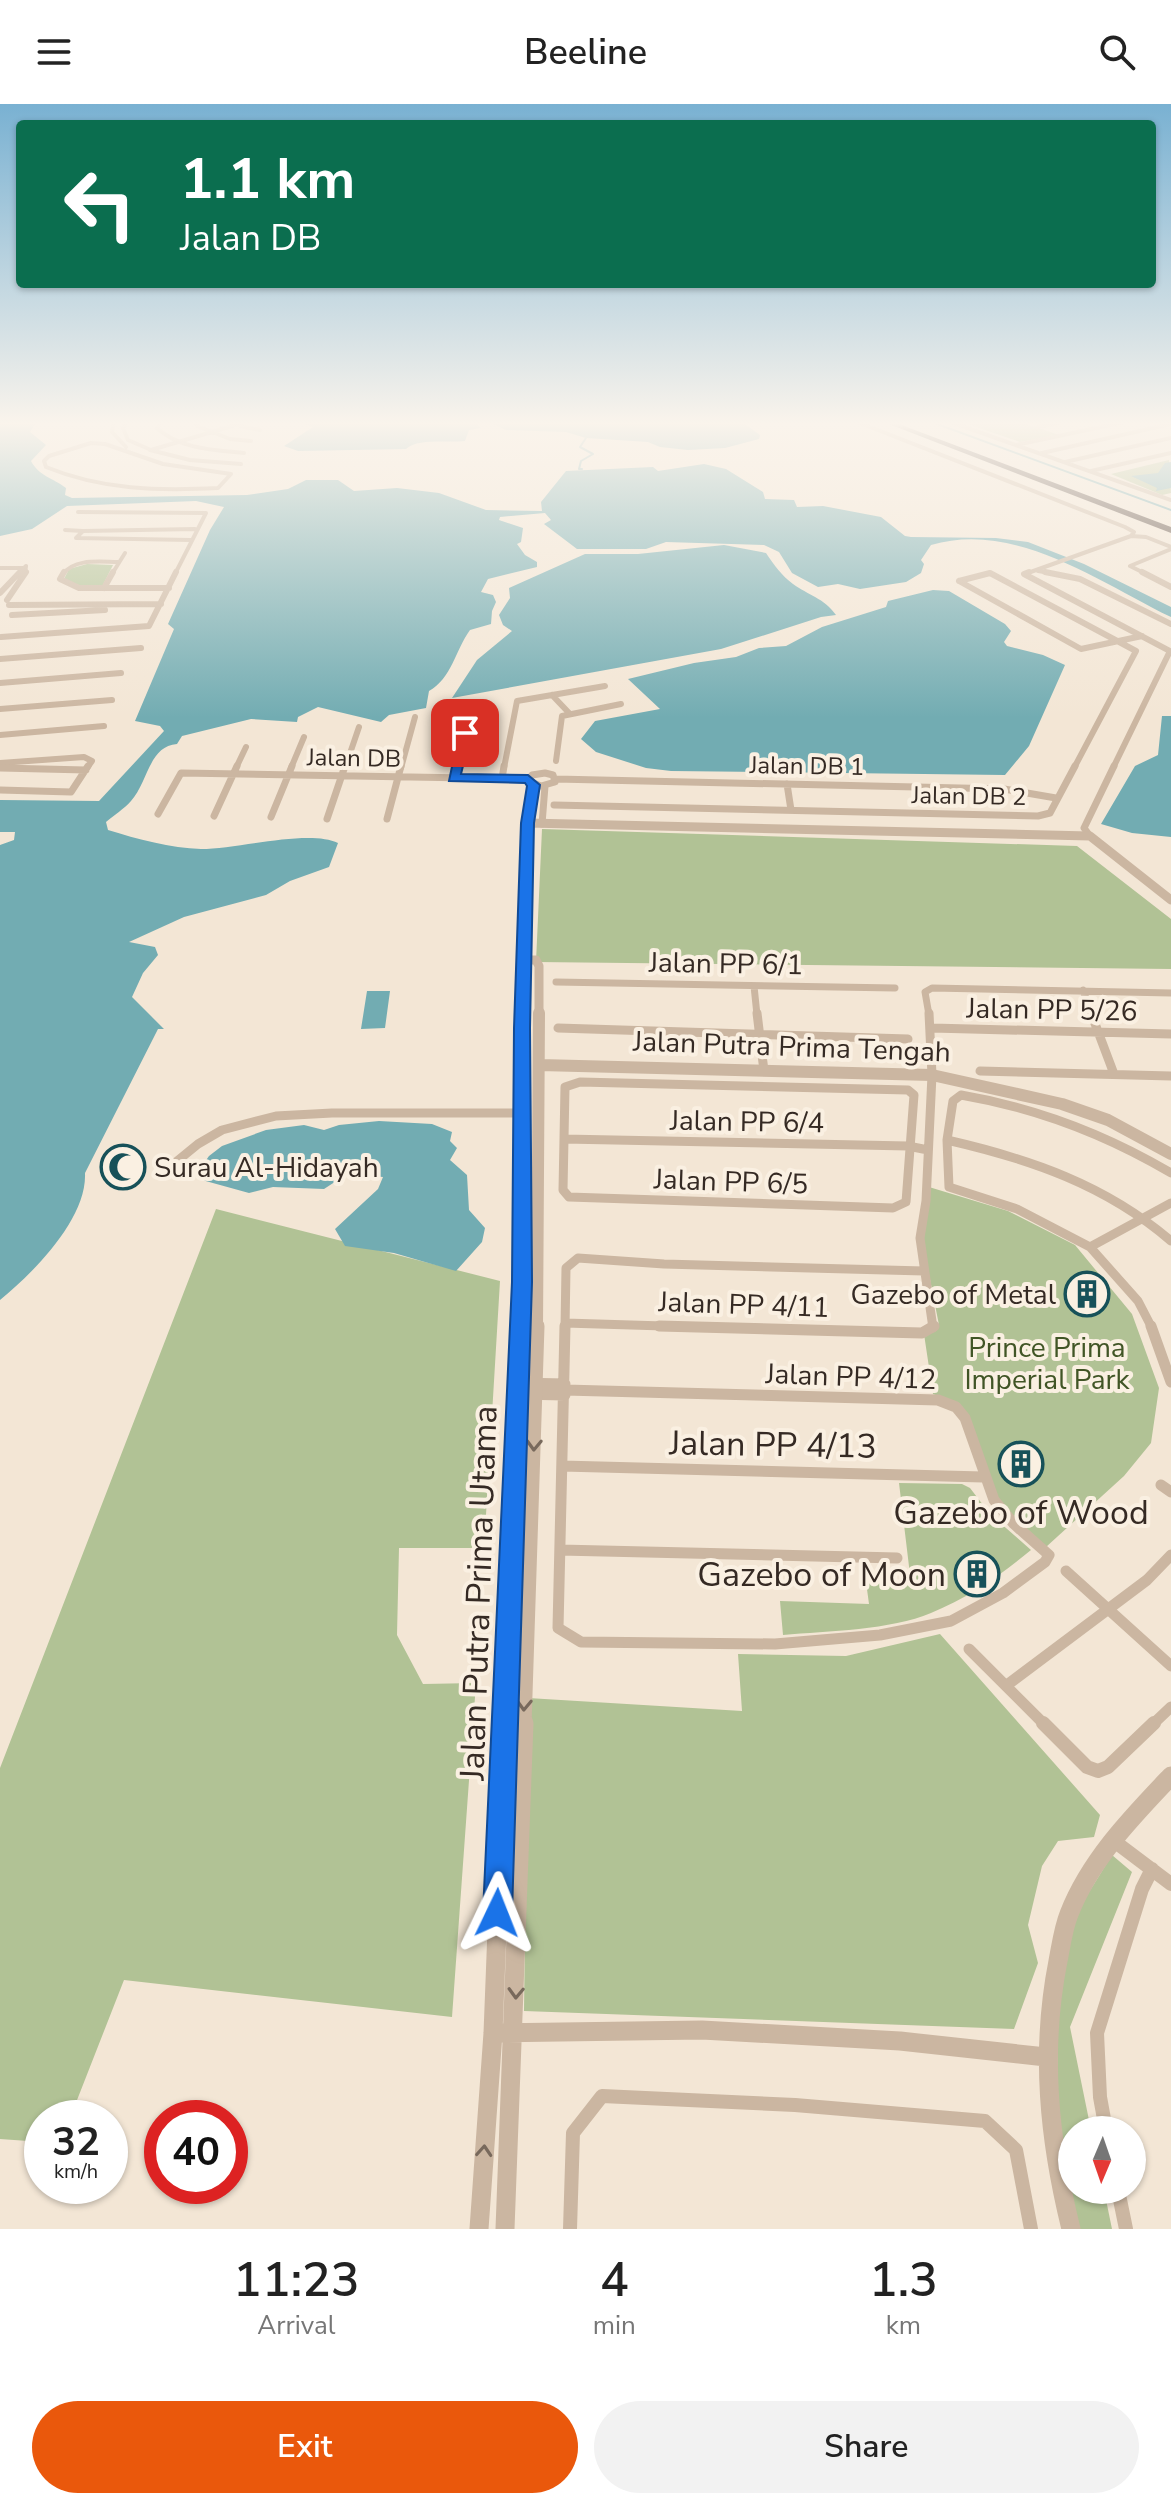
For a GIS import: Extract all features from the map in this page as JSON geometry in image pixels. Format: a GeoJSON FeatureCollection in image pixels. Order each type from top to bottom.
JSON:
{"type":"FeatureCollection","features":[{"type":"Feature","properties":{"kind":"street"},"geometry":{"type":"LineString","coordinates":[[1,637],[147,626],[161,604],[201,520]]}},
{"type":"Feature","properties":{"kind":"street"},"geometry":{"type":"LineString","coordinates":[[1108,520],[1134,532],[1131,536]]}},
{"type":"Feature","properties":{"kind":"street"},"geometry":{"type":"LineString","coordinates":[[1114,520],[1171,548]]}},
{"type":"Feature","properties":{"kind":"street"},"geometry":{"type":"LineString","coordinates":[[65,530],[195,529]]}},
{"type":"Feature","properties":{"kind":"street"},"geometry":{"type":"LineString","coordinates":[[83,531],[76,538],[191,540]]}},
{"type":"Feature","properties":{"kind":"street"},"geometry":{"type":"LineString","coordinates":[[1146,537],[1131,536],[1024,574],[1168,649],[1170,654],[1084,828],[1171,900]]}},
{"type":"Feature","properties":{"kind":"street"},"geometry":{"type":"LineString","coordinates":[[1171,548],[1130,566],[1171,587]]}},
{"type":"Feature","properties":{"kind":"street"},"geometry":{"type":"LineString","coordinates":[[104,588],[125,553]]}},
{"type":"Feature","properties":{"kind":"street"},"geometry":{"type":"LineString","coordinates":[[118,562],[77,565],[66,569],[60,579],[76,588],[169,588]]}},
{"type":"Feature","properties":{"kind":"street"},"geometry":{"type":"LineString","coordinates":[[0,569],[24,570],[0,608]]}},
{"type":"Feature","properties":{"kind":"street"},"geometry":{"type":"LineString","coordinates":[[1034,570],[1080,579],[1171,624]]}},
{"type":"Feature","properties":{"kind":"street"},"geometry":{"type":"LineString","coordinates":[[1118,642],[990,573],[959,581],[1076,648],[1086,649],[1118,642],[1142,636]]}},
{"type":"Feature","properties":{"kind":"street"},"geometry":{"type":"LineString","coordinates":[[5,600],[51,604],[161,604]]}},
{"type":"Feature","properties":{"kind":"street"},"geometry":{"type":"LineString","coordinates":[[63,612],[67,604]]}},
{"type":"Feature","properties":{"kind":"street"},"geometry":{"type":"LineString","coordinates":[[12,615],[128,608]]}},
{"type":"Feature","properties":{"kind":"street","name":"Jalan DB 2"},"geometry":{"type":"LineString","coordinates":[[554,805],[1038,816],[1050,813],[1136,654],[1133,649],[1118,642]]}},
{"type":"Feature","properties":{"kind":"street"},"geometry":{"type":"LineString","coordinates":[[0,659],[141,648]]}},
{"type":"Feature","properties":{"kind":"street"},"geometry":{"type":"LineString","coordinates":[[0,683],[121,673]]}},
{"type":"Feature","properties":{"kind":"street"},"geometry":{"type":"LineString","coordinates":[[502,779],[516,703],[605,686]]}},
{"type":"Feature","properties":{"kind":"street"},"geometry":{"type":"LineString","coordinates":[[552,695],[570,714]]}},
{"type":"Feature","properties":{"kind":"street"},"geometry":{"type":"LineString","coordinates":[[0,709],[112,700]]}},
{"type":"Feature","properties":{"kind":"street"},"geometry":{"type":"LineString","coordinates":[[556,761],[561,718],[621,704]]}},
{"type":"Feature","properties":{"kind":"street"},"geometry":{"type":"LineString","coordinates":[[454,778],[469,709]]}},
{"type":"Feature","properties":{"kind":"street"},"geometry":{"type":"LineString","coordinates":[[387,819],[415,717]]}},
{"type":"Feature","properties":{"kind":"street"},"geometry":{"type":"LineString","coordinates":[[0,735],[104,726]]}},
{"type":"Feature","properties":{"kind":"street"},"geometry":{"type":"LineString","coordinates":[[327,819],[359,727]]}},
{"type":"Feature","properties":{"kind":"street"},"geometry":{"type":"LineString","coordinates":[[271,817],[304,737]]}},
{"type":"Feature","properties":{"kind":"street"},"geometry":{"type":"LineString","coordinates":[[214,816],[246,747]]}},
{"type":"Feature","properties":{"kind":"street"},"geometry":{"type":"LineString","coordinates":[[0,766],[84,757],[92,760],[71,792],[0,790]]}},
{"type":"Feature","properties":{"kind":"street"},"geometry":{"type":"LineString","coordinates":[[0,766],[86,770]]}},
{"type":"Feature","properties":{"kind":"street","name":"Jalan DB 1"},"geometry":{"type":"LineString","coordinates":[[531,782],[540,773],[553,775],[556,779],[1004,789],[1056,798]]}},
{"type":"Feature","properties":{"kind":"street","name":"Jalan DB"},"geometry":{"type":"LineString","coordinates":[[158,814],[179,774],[531,782]]}},
{"type":"Feature","properties":{"kind":"street"},"geometry":{"type":"LineString","coordinates":[[556,779],[545,786],[531,782],[528,823],[1090,836]]}},
{"type":"Feature","properties":{"kind":"street"},"geometry":{"type":"LineString","coordinates":[[787,784],[791,810]]}},
{"type":"Feature","properties":{"kind":"street"},"geometry":{"type":"LineString","coordinates":[[542,824],[545,786]]}},
{"type":"Feature","properties":{"kind":"street","name":"Jalan Putra Prima Utama"},"geometry":{"type":"LineString","coordinates":[[505,2229],[503,2033],[528,823]]}},
{"type":"Feature","properties":{"kind":"street","name":"Jalan Putra Prima Utama"},"geometry":{"type":"LineString","coordinates":[[479,2229],[503,2033],[536,1389],[539,963],[524,960]]}},
{"type":"Feature","properties":{"kind":"street","name":"Jalan PP 6/1"},"geometry":{"type":"LineString","coordinates":[[556,982],[895,988]]}},
{"type":"Feature","properties":{"kind":"street"},"geometry":{"type":"LineString","coordinates":[[754,986],[764,1071]]}},
{"type":"Feature","properties":{"kind":"street"},"geometry":{"type":"LineString","coordinates":[[897,1558],[560,1550],[566,1268],[578,1258],[664,1264],[924,1271],[920,1238],[926,1201],[932,1075],[932,1028],[925,992],[932,988],[1171,993]]}},
{"type":"Feature","properties":{"kind":"street"},"geometry":{"type":"LineString","coordinates":[[1083,990],[1114,1074]]}},
{"type":"Feature","properties":{"kind":"street"},"geometry":{"type":"LineString","coordinates":[[558,1028],[908,1039]]}},
{"type":"Feature","properties":{"kind":"street","name":"Jalan PP 5/26"},"geometry":{"type":"LineString","coordinates":[[932,1028],[1171,1034]]}},
{"type":"Feature","properties":{"kind":"street","name":"Jalan Putra Prima Tengah"},"geometry":{"type":"LineString","coordinates":[[540,1065],[932,1075],[1062,1104],[1108,1120],[1171,1154]]}},
{"type":"Feature","properties":{"kind":"street"},"geometry":{"type":"LineString","coordinates":[[980,1071],[1171,1076]]}},
{"type":"Feature","properties":{"kind":"street"},"geometry":{"type":"LineString","coordinates":[[564,1139],[565,1087],[580,1082],[899,1088],[914,1095],[916,1104],[908,1146]]}},
{"type":"Feature","properties":{"kind":"street"},"geometry":{"type":"LineString","coordinates":[[1171,1173],[1124,1144],[1056,1116],[961,1095],[953,1101],[947,1140],[949,1187],[1017,1209],[1090,1247],[1138,1301],[1149,1320],[1171,1382]]}},
{"type":"Feature","properties":{"kind":"street"},"geometry":{"type":"LineString","coordinates":[[176,1162],[212,1135],[259,1119],[311,1114],[524,1113]]}},
{"type":"Feature","properties":{"kind":"street","name":"Jalan PP 6/4"},"geometry":{"type":"LineString","coordinates":[[564,1139],[908,1146],[928,1150]]}},
{"type":"Feature","properties":{"kind":"street","name":"Jalan PP 6/5"},"geometry":{"type":"LineString","coordinates":[[564,1139],[563,1190],[569,1197],[893,1208],[906,1202],[908,1146]]}},
{"type":"Feature","properties":{"kind":"street"},"geometry":{"type":"LineString","coordinates":[[947,1140],[1040,1164],[1077,1181],[1142,1219],[1171,1241]]}},
{"type":"Feature","properties":{"kind":"street"},"geometry":{"type":"LineString","coordinates":[[1090,1247],[1171,1203]]}},
{"type":"Feature","properties":{"kind":"street","name":"Jalan PP 4/11"},"geometry":{"type":"LineString","coordinates":[[565,1323],[922,1333],[934,1327],[924,1271]]}},
{"type":"Feature","properties":{"kind":"street","name":"Jalan PP 4/12"},"geometry":{"type":"LineString","coordinates":[[518,1389],[938,1400],[956,1407],[965,1418],[983,1477],[994,1500],[1014,1524],[1049,1555],[1045,1562],[1003,1593],[951,1621],[880,1635],[775,1644],[707,1645],[581,1642],[558,1628],[560,1550]]}},
{"type":"Feature","properties":{"kind":"street","name":"Jalan PP 4/13"},"geometry":{"type":"LineString","coordinates":[[562,1466],[983,1477]]}},
{"type":"Feature","properties":{"kind":"street"},"geometry":{"type":"LineString","coordinates":[[1007,1685],[1147,1580],[1171,1555]]}},
{"type":"Feature","properties":{"kind":"street"},"geometry":{"type":"LineString","coordinates":[[1066,1571],[1171,1666]]}},
{"type":"Feature","properties":{"kind":"street"},"geometry":{"type":"LineString","coordinates":[[969,1649],[1087,1767],[1098,1771],[1108,1767],[1171,1707]]}},
{"type":"Feature","properties":{"kind":"street"},"geometry":{"type":"LineString","coordinates":[[1071,2229],[1050,2124],[1046,2057],[1052,1981],[1069,1914],[1098,1861],[1140,1807],[1171,1776]]}},
{"type":"Feature","properties":{"kind":"street"},"geometry":{"type":"LineString","coordinates":[[1114,1841],[1171,1884]]}},
{"type":"Feature","properties":{"kind":"street"},"geometry":{"type":"LineString","coordinates":[[1103,2116],[1097,2033],[1142,1889],[1152,1869]]}},
{"type":"Feature","properties":{"kind":"street"},"geometry":{"type":"LineString","coordinates":[[503,2033],[702,2030],[900,2041],[1046,2057]]}},
{"type":"Feature","properties":{"kind":"street"},"geometry":{"type":"LineString","coordinates":[[570,2229],[573,2133],[602,2096],[795,2105],[985,2121],[1016,2150],[1031,2229]]}},
{"type":"Feature","properties":{"kind":"street"},"geometry":{"type":"LineString","coordinates":[[1121,2204],[1126,2229]]}},
{"type":"Feature","properties":{"kind":"green space"},"geometry":{"type":"Polygon","coordinates":[[[87,564],[113,565],[103,585],[81,587],[64,579],[69,569],[87,564]]]}},
{"type":"Feature","properties":{"kind":"green space"},"geometry":{"type":"Polygon","coordinates":[[[542,829],[1077,846],[1171,919],[1171,969],[536,962],[542,829]]]}},
{"type":"Feature","properties":{"kind":"green space","name":"Prince Prima Imperial Park"},"geometry":{"type":"Polygon","coordinates":[[[929,1187],[1008,1211],[1075,1245],[1132,1314],[1159,1388],[1151,1443],[1124,1476],[1046,1547],[996,1500],[955,1403],[933,1394],[924,1334],[939,1325],[921,1234],[929,1187]]]}},
{"type":"Feature","properties":{"kind":"green space"},"geometry":{"type":"Polygon","coordinates":[[[216,1209],[500,1281],[484,1548],[399,1548],[397,1635],[423,1684],[476,1683],[452,2017],[124,1980],[77,2100],[24,2100],[24,2141],[0,2139],[0,1768],[216,1209]]]}},
{"type":"Feature","properties":{"kind":"green space"},"geometry":{"type":"Polygon","coordinates":[[[899,1483],[962,1484],[970,1488],[990,1514],[1031,1550],[971,1593],[915,1619],[859,1629],[783,1635],[780,1601],[869,1604],[866,1582],[911,1583],[899,1483]]]}},
{"type":"Feature","properties":{"kind":"green space"},"geometry":{"type":"Polygon","coordinates":[[[940,1634],[1100,1815],[1094,1837],[1058,1841],[1042,1866],[1028,1925],[1038,1963],[1014,2029],[524,2011],[528,1698],[742,1711],[738,1654],[846,1656],[940,1634]]]}},
{"type":"Feature","properties":{"kind":"green space"},"geometry":{"type":"Polygon","coordinates":[[[1112,1855],[1132,1872],[1070,2027],[1088,2116],[1058,2116],[1058,2125],[1057,2120],[1058,1984],[1076,1913],[1112,1855]]]}},
{"type":"Feature","properties":{"kind":"green space"},"geometry":{"type":"Polygon","coordinates":[[[1074,2204],[1107,2204],[1112,2229],[1079,2229],[1074,2204]]]}},
{"type":"Feature","properties":{"kind":"water"},"geometry":{"type":"Polygon","coordinates":[[[0,520],[45,520],[32,529],[0,536],[0,520]]]}},
{"type":"Feature","properties":{"kind":"water"},"geometry":{"type":"Polygon","coordinates":[[[216,520],[499,520],[523,528],[521,542],[517,544],[525,555],[537,562],[537,567],[488,579],[481,592],[493,595],[496,602],[491,624],[470,630],[448,672],[429,691],[426,708],[389,715],[381,722],[318,707],[298,717],[297,722],[251,719],[182,736],[177,744],[160,751],[131,801],[106,822],[108,830],[154,842],[201,849],[309,838],[338,843],[329,867],[290,881],[266,895],[184,917],[129,942],[155,947],[158,955],[143,973],[132,997],[164,1029],[158,1029],[85,1173],[83,1191],[68,1226],[42,1260],[0,1300],[0,845],[14,840],[15,832],[0,832],[0,800],[99,801],[164,731],[160,726],[135,721],[174,629],[168,624],[216,520]]]}},
{"type":"Feature","properties":{"kind":"water"},"geometry":{"type":"Polygon","coordinates":[[[551,520],[885,520],[905,536],[911,537],[996,538],[1028,542],[1084,564],[1171,607],[1171,617],[1056,558],[994,541],[962,539],[931,545],[921,560],[924,564],[921,573],[906,582],[860,589],[838,584],[818,587],[792,573],[779,552],[764,545],[666,542],[646,549],[577,549],[544,524],[551,520]]]}},
{"type":"Feature","properties":{"kind":"water"},"geometry":{"type":"Polygon","coordinates":[[[724,545],[766,553],[789,581],[821,601],[836,615],[721,649],[452,698],[477,660],[512,631],[503,625],[499,615],[510,598],[509,588],[585,554],[638,554],[724,545]]]}},
{"type":"Feature","properties":{"kind":"water"},"geometry":{"type":"Polygon","coordinates":[[[933,590],[949,591],[1005,624],[1011,631],[1004,642],[1007,646],[1043,655],[1065,665],[1029,746],[1005,775],[671,771],[646,768],[596,752],[581,739],[595,721],[660,709],[628,679],[694,663],[736,657],[759,648],[786,646],[822,627],[886,607],[888,601],[933,590]]]}},
{"type":"Feature","properties":{"kind":"water"},"geometry":{"type":"Polygon","coordinates":[[[1162,716],[1171,716],[1171,837],[1132,833],[1101,824],[1135,766],[1158,755],[1162,716]]]}},
{"type":"Feature","properties":{"kind":"water"},"geometry":{"type":"Polygon","coordinates":[[[367,991],[390,991],[385,1028],[361,1029],[367,991]]]}},
{"type":"Feature","properties":{"kind":"water"},"geometry":{"type":"Polygon","coordinates":[[[379,1121],[432,1124],[452,1132],[450,1141],[457,1148],[450,1160],[467,1175],[469,1210],[485,1228],[482,1242],[456,1271],[394,1253],[345,1246],[335,1229],[378,1189],[383,1177],[347,1174],[324,1189],[273,1187],[249,1193],[202,1180],[200,1169],[209,1156],[222,1146],[266,1130],[304,1125],[324,1130],[339,1125],[379,1121]]]}},
{"type":"Feature","properties":{"kind":"place","name":"Surau Al-Hidayah"},"geometry":{"type":"Point","coordinates":[123,1167]}},
{"type":"Feature","properties":{"kind":"place","name":"Gazebo of Metal"},"geometry":{"type":"Point","coordinates":[1087,1294]}},
{"type":"Feature","properties":{"kind":"place","name":"Gazebo of Wood"},"geometry":{"type":"Point","coordinates":[1021,1464]}},
{"type":"Feature","properties":{"kind":"place","name":"Gazebo of Moon"},"geometry":{"type":"Point","coordinates":[977,1574]}},
{"type":"Feature","properties":{"kind":"route"},"geometry":{"type":"LineString","coordinates":[[465,733],[454,778],[528,779],[534,785],[528,823],[522,1028],[522,1282],[497,1913]]}}]}
